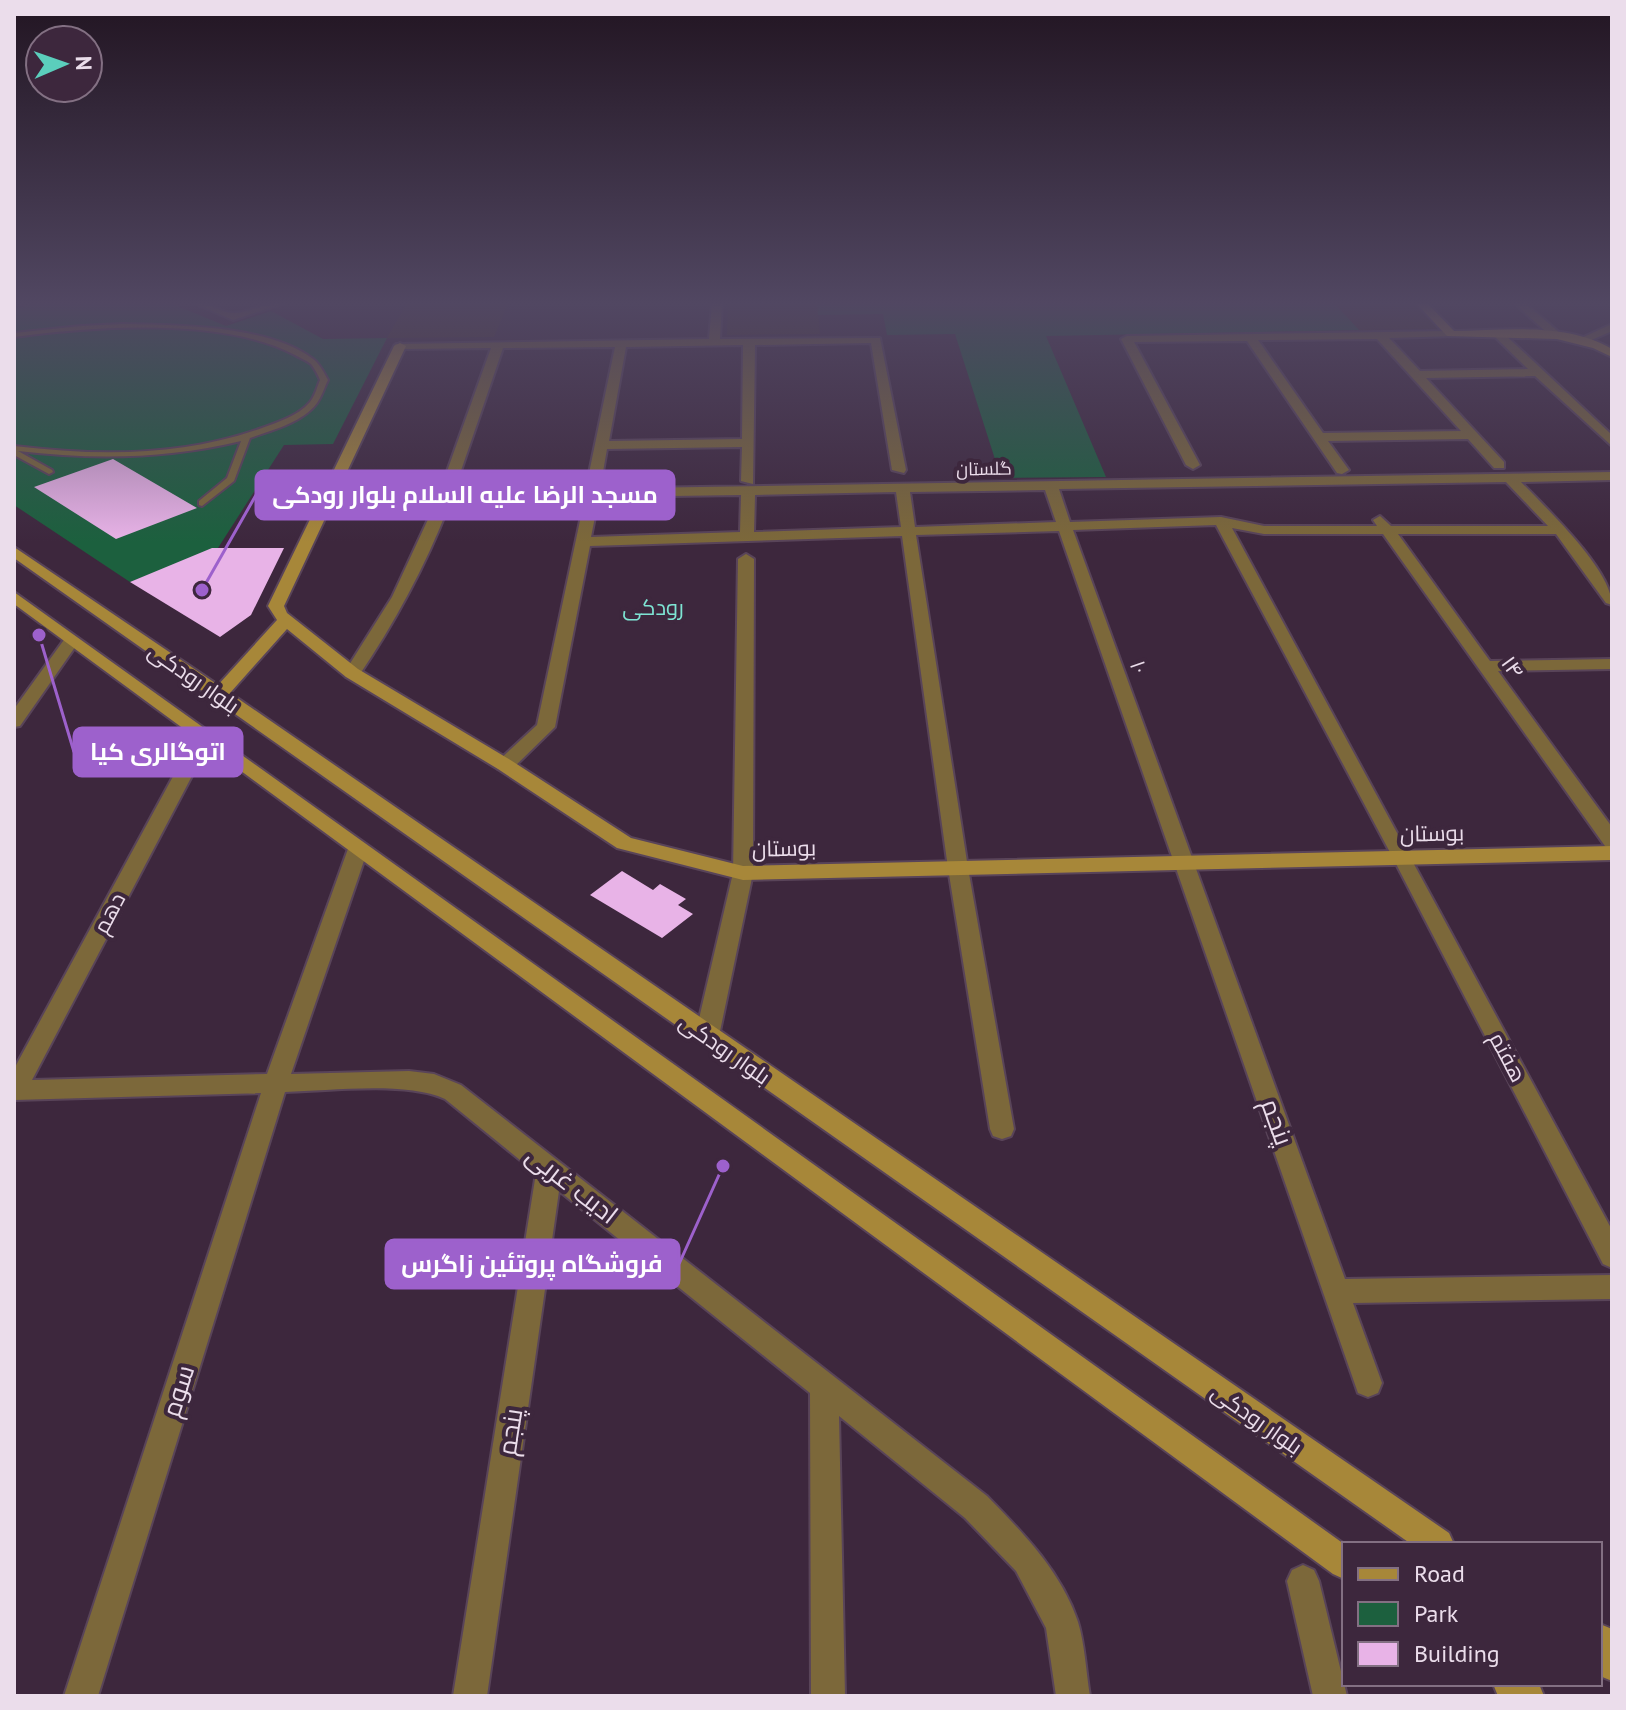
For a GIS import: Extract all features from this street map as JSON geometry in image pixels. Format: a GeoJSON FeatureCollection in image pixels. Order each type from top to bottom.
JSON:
{"type":"FeatureCollection","features":[{"type":"Feature","properties":{"kind":"main road"},"geometry":{"type":"LineString","coordinates":[[218,695],[285,621],[276,606],[382,383]]}},
{"type":"Feature","properties":{"kind":"main road","name":"بلوار رودکی"},"geometry":{"type":"LineString","coordinates":[[14,551],[1435,1542]]}},
{"type":"Feature","properties":{"kind":"main road","name":"بلوار رودکی"},"geometry":{"type":"LineString","coordinates":[[14,597],[1342,1562]]}},
{"type":"Feature","properties":{"kind":"main road","name":"بوستان"},"geometry":{"type":"LineString","coordinates":[[285,621],[352,673],[505,765],[624,843],[743,873],[1612,853]]}},
{"type":"Feature","properties":{"kind":"street"},"geometry":{"type":"LineString","coordinates":[[352,673],[381,635],[448,495],[485,383]]}},
{"type":"Feature","properties":{"kind":"street"},"geometry":{"type":"LineString","coordinates":[[505,765],[546,727],[614,383]]}},
{"type":"Feature","properties":{"kind":"street"},"geometry":{"type":"LineString","coordinates":[[747,538],[749,383]]}},
{"type":"Feature","properties":{"kind":"street"},"geometry":{"type":"LineString","coordinates":[[884,383],[910,532],[958,868],[1002,1129]]}},
{"type":"Feature","properties":{"kind":"street"},"geometry":{"type":"LineString","coordinates":[[1150,383],[1193,465]]}},
{"type":"Feature","properties":{"kind":"street"},"geometry":{"type":"LineString","coordinates":[[1282,383],[1342,470]]}},
{"type":"Feature","properties":{"kind":"street"},"geometry":{"type":"LineString","coordinates":[[1424,383],[1499,465]]}},
{"type":"Feature","properties":{"kind":"street"},"geometry":{"type":"LineString","coordinates":[[1549,383],[1612,442]]}},
{"type":"Feature","properties":{"kind":"street"},"geometry":{"type":"LineString","coordinates":[[1320,437],[1472,435]]}},
{"type":"Feature","properties":{"kind":"street"},"geometry":{"type":"LineString","coordinates":[[602,445],[748,443]]}},
{"type":"Feature","properties":{"kind":"street","name":"گلستان"},"geometry":{"type":"LineString","coordinates":[[357,497],[901,479],[1050,485],[1612,476]]}},
{"type":"Feature","properties":{"kind":"street"},"geometry":{"type":"LineString","coordinates":[[1510,478],[1560,530],[1612,600]]}},
{"type":"Feature","properties":{"kind":"street","name":"۱۰"},"geometry":{"type":"LineString","coordinates":[[1050,485],[1184,863]]}},
{"type":"Feature","properties":{"kind":"street"},"geometry":{"type":"LineString","coordinates":[[582,542],[1221,521],[1264,530],[1382,523],[1560,530]]}},
{"type":"Feature","properties":{"kind":"street","name":"هفتم"},"geometry":{"type":"LineString","coordinates":[[1221,521],[1403,858],[1612,1256]]}},
{"type":"Feature","properties":{"kind":"street","name":"۱۴"},"geometry":{"type":"LineString","coordinates":[[1382,523],[1612,841]]}},
{"type":"Feature","properties":{"kind":"street"},"geometry":{"type":"LineString","coordinates":[[707,1036],[743,873],[746,559]]}},
{"type":"Feature","properties":{"kind":"street"},"geometry":{"type":"LineString","coordinates":[[14,722],[72,640]]}},
{"type":"Feature","properties":{"kind":"street"},"geometry":{"type":"LineString","coordinates":[[1485,666],[1612,664]]}},
{"type":"Feature","properties":{"kind":"street","name":"دهم"},"geometry":{"type":"LineString","coordinates":[[14,1090],[204,736]]}},
{"type":"Feature","properties":{"kind":"street","name":"سوم"},"geometry":{"type":"LineString","coordinates":[[81,1696],[275,1086],[358,849]]}},
{"type":"Feature","properties":{"kind":"street","name":"پنجم"},"geometry":{"type":"LineString","coordinates":[[1184,863],[1368,1383]]}},
{"type":"Feature","properties":{"kind":"street","name":"ادیب غربی"},"geometry":{"type":"LineString","coordinates":[[14,1090],[275,1086],[409,1080],[434,1083],[453,1092],[976,1507],[1027,1560],[1062,1624],[1073,1696]]}},
{"type":"Feature","properties":{"kind":"street","name":"پنجم"},"geometry":{"type":"LineString","coordinates":[[470,1696],[550,1167]]}},
{"type":"Feature","properties":{"kind":"street"},"geometry":{"type":"LineString","coordinates":[[1337,1291],[1612,1287]]}},
{"type":"Feature","properties":{"kind":"street"},"geometry":{"type":"LineString","coordinates":[[824,1386],[828,1696]]}},
{"type":"Feature","properties":{"kind":"street"},"geometry":{"type":"LineString","coordinates":[[1303,1581],[1330,1696]]}},
{"type":"Feature","properties":{"kind":"lane"},"geometry":{"type":"LineString","coordinates":[[14,450],[173,453],[246,438],[287,422],[313,403],[323,383]]}},
{"type":"Feature","properties":{"kind":"lane"},"geometry":{"type":"LineString","coordinates":[[202,503],[231,479],[246,438]]}},
{"type":"Feature","properties":{"kind":"lane"},"geometry":{"type":"LineString","coordinates":[[14,450],[49,472]]}},
{"type":"Feature","properties":{"kind":"green space"},"geometry":{"type":"Polygon","coordinates":[[[14,383],[364,383],[333,444],[284,445],[218,548],[130,582],[14,505],[14,383]]]}},
{"type":"Feature","properties":{"kind":"green space"},"geometry":{"type":"Polygon","coordinates":[[[971,383],[1066,383],[1106,477],[1001,478],[971,383]]]}},
{"type":"Feature","properties":{"kind":"building"},"geometry":{"type":"Polygon","coordinates":[[[113,459],[197,508],[116,539],[34,487],[113,459]]]}},
{"type":"Feature","properties":{"kind":"building"},"geometry":{"type":"Polygon","coordinates":[[[212,548],[284,548],[251,615],[220,637],[130,582],[212,548]]]}},
{"type":"Feature","properties":{"kind":"building"},"geometry":{"type":"Polygon","coordinates":[[[622,871],[653,890],[660,884],[686,899],[678,905],[693,914],[662,938],[590,895],[622,871]]]}},
{"type":"Feature","properties":{"kind":"place","name":"مسجد الرضا علیه السلام بلوار رودکی"},"geometry":{"type":"Point","coordinates":[202,590]}},
{"type":"Feature","properties":{"kind":"place","name":"اتوگالری کیا"},"geometry":{"type":"Point","coordinates":[39,635]}},
{"type":"Feature","properties":{"kind":"place","name":"فروشگاه پروتئین زاگرس"},"geometry":{"type":"Point","coordinates":[723,1166]}},
{"type":"Feature","properties":{"kind":"district","name":"رودکی"},"geometry":{"type":"Point","coordinates":[653,607]}}]}
